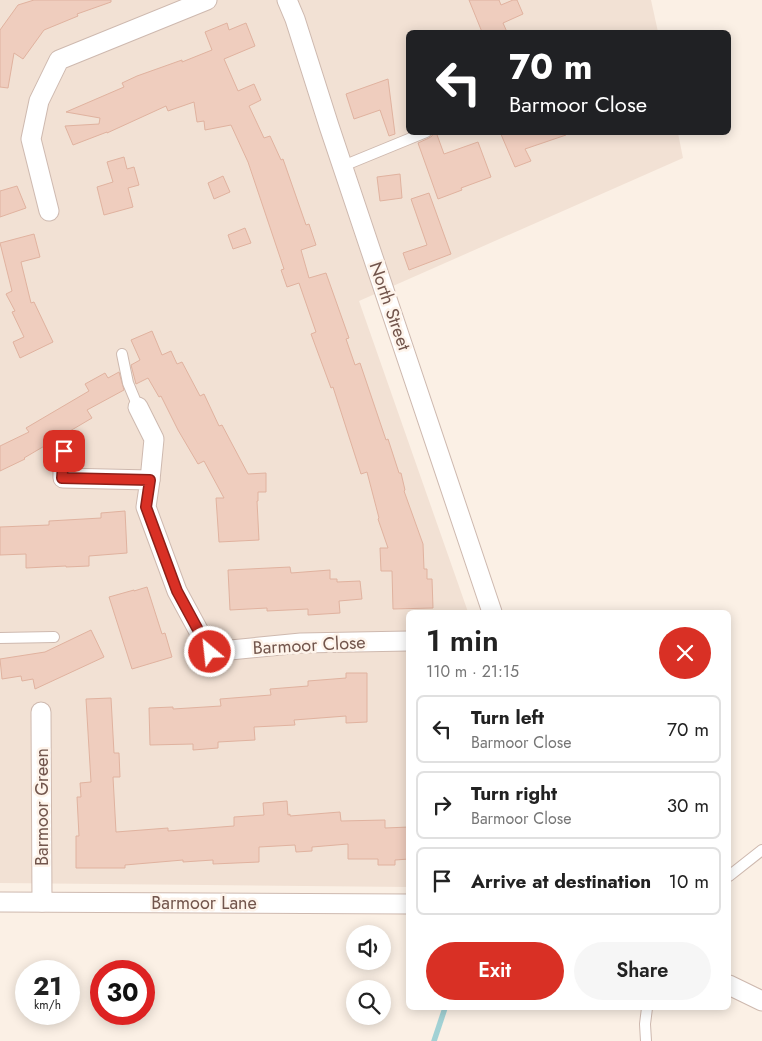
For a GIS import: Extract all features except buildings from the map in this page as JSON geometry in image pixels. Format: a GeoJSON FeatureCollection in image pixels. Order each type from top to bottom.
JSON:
{"type":"FeatureCollection","features":[{"type":"Feature","properties":{"kind":"street"},"geometry":{"type":"LineString","coordinates":[[49,211],[31,138],[39,101],[59,60],[207,0]]}},
{"type":"Feature","properties":{"kind":"street","name":"North Street"},"geometry":{"type":"LineString","coordinates":[[287,0],[295,19],[491,610]]}},
{"type":"Feature","properties":{"kind":"street"},"geometry":{"type":"LineString","coordinates":[[64,451],[62,478],[150,480],[154,439],[138,407]]}},
{"type":"Feature","properties":{"kind":"street","name":"Barmoor Close"},"geometry":{"type":"LineString","coordinates":[[150,480],[146,507],[177,591],[210,652],[301,643],[406,641]]}},
{"type":"Feature","properties":{"kind":"street","name":"Barmoor Green"},"geometry":{"type":"LineString","coordinates":[[41,712],[42,902]]}},
{"type":"Feature","properties":{"kind":"street","name":"Barmoor Lane"},"geometry":{"type":"LineString","coordinates":[[0,902],[406,904]]}},
{"type":"Feature","properties":{"kind":"street"},"geometry":{"type":"LineString","coordinates":[[731,985],[762,1001]]}},
{"type":"Feature","properties":{"kind":"lane"},"geometry":{"type":"LineString","coordinates":[[343,166],[419,135]]}},
{"type":"Feature","properties":{"kind":"lane"},"geometry":{"type":"LineString","coordinates":[[122,354],[128,383],[138,407]]}},
{"type":"Feature","properties":{"kind":"lane"},"geometry":{"type":"LineString","coordinates":[[0,638],[54,637]]}},
{"type":"Feature","properties":{"kind":"lane"},"geometry":{"type":"LineString","coordinates":[[731,874],[762,850]]}},
{"type":"Feature","properties":{"kind":"lane"},"geometry":{"type":"LineString","coordinates":[[646,1041],[647,1010]]}},
{"type":"Feature","properties":{"kind":"shaded area"},"geometry":{"type":"Polygon","coordinates":[[[0,0],[651,0],[658,30],[406,30],[406,135],[678,135],[683,158],[359,301],[467,610],[406,610],[406,887],[0,883],[0,0]]]}},
{"type":"Feature","properties":{"kind":"waterway"},"geometry":{"type":"LineString","coordinates":[[434,1041],[444,1010]]}},
{"type":"Feature","properties":{"kind":"route"},"geometry":{"type":"LineString","coordinates":[[64,451],[62,478],[150,480],[146,507],[177,591],[210,652]]}}]}
